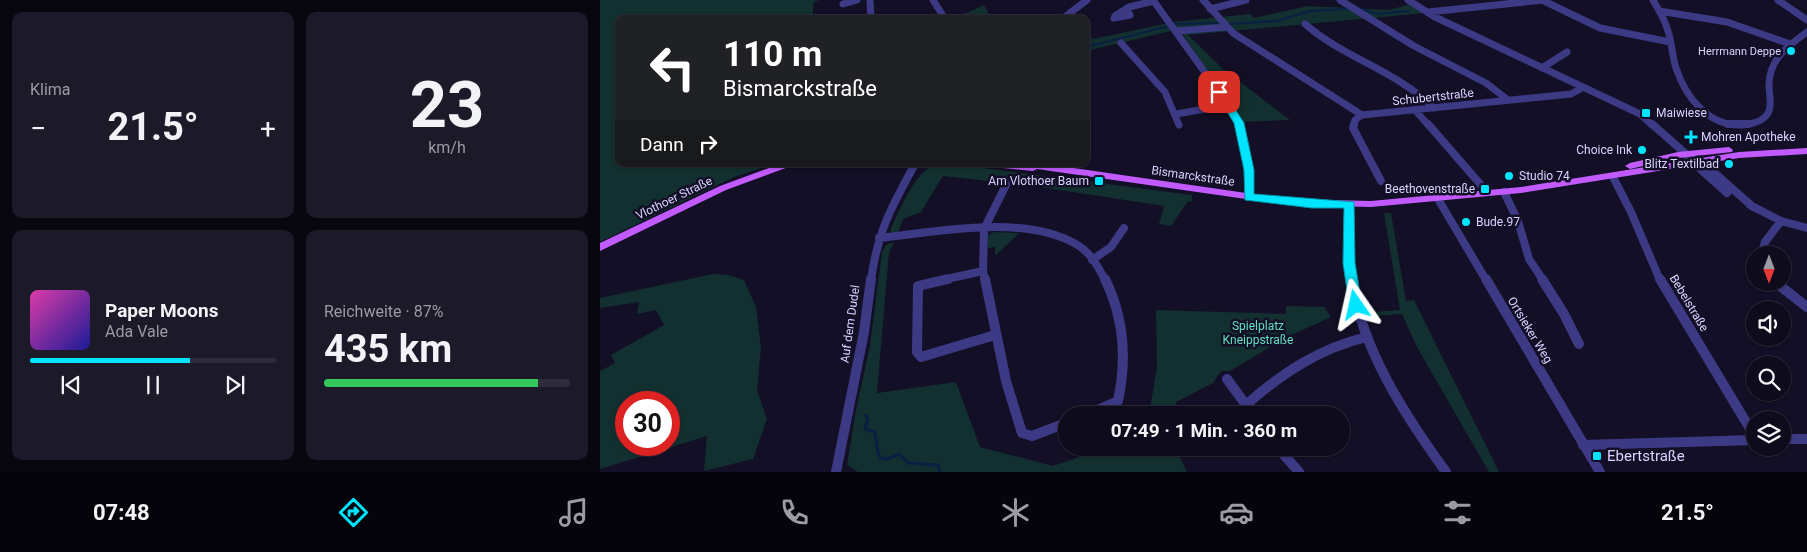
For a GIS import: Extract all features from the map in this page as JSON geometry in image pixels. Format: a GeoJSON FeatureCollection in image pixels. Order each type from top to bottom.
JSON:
{"type":"FeatureCollection","features":[{"type":"Feature","properties":{"kind":"main road","name":"Bismarckstraße"},"geometry":{"type":"LineString","coordinates":[[1573,182],[1687,158],[1755,149],[1807,150]]}},
{"type":"Feature","properties":{"kind":"main road","name":"Bismarckstraße"},"geometry":{"type":"LineString","coordinates":[[1059,167],[1249,197],[1312,204],[1350,205],[1504,192],[1613,176],[1687,158],[1700,160],[1807,150]]}},
{"type":"Feature","properties":{"kind":"main road","name":"Vlothoer Straße"},"geometry":{"type":"LineString","coordinates":[[600,247],[723,188],[780,167]]}},
{"type":"Feature","properties":{"kind":"street"},"geometry":{"type":"LineString","coordinates":[[843,4],[857,0]]}},
{"type":"Feature","properties":{"kind":"street"},"geometry":{"type":"LineString","coordinates":[[870,0],[871,15]]}},
{"type":"Feature","properties":{"kind":"street"},"geometry":{"type":"LineString","coordinates":[[933,0],[942,15]]}},
{"type":"Feature","properties":{"kind":"street"},"geometry":{"type":"LineString","coordinates":[[1067,15],[1087,0]]}},
{"type":"Feature","properties":{"kind":"street"},"geometry":{"type":"LineString","coordinates":[[1203,0],[1228,28],[1362,114],[1354,120],[1353,128],[1381,181]]}},
{"type":"Feature","properties":{"kind":"street"},"geometry":{"type":"LineString","coordinates":[[1210,8],[1246,0]]}},
{"type":"Feature","properties":{"kind":"street"},"geometry":{"type":"LineString","coordinates":[[1340,0],[1414,46],[1486,83],[1508,100]]}},
{"type":"Feature","properties":{"kind":"street"},"geometry":{"type":"LineString","coordinates":[[1408,0],[1428,12],[1582,88],[1640,114],[1726,192],[1781,221],[1807,228]]}},
{"type":"Feature","properties":{"kind":"street"},"geometry":{"type":"LineString","coordinates":[[1428,12],[1543,0],[1600,28],[1670,42]]}},
{"type":"Feature","properties":{"kind":"street"},"geometry":{"type":"LineString","coordinates":[[1653,0],[1668,30],[1676,69],[1695,102],[1712,120],[1725,125],[1754,123],[1765,117],[1770,102],[1769,72],[1775,59],[1790,44],[1807,32]]}},
{"type":"Feature","properties":{"kind":"street"},"geometry":{"type":"LineString","coordinates":[[1778,0],[1807,20]]}},
{"type":"Feature","properties":{"kind":"street"},"geometry":{"type":"LineString","coordinates":[[1126,9],[1154,1],[1228,105],[1239,123],[1246,150],[1249,197]]}},
{"type":"Feature","properties":{"kind":"street"},"geometry":{"type":"LineString","coordinates":[[1659,11],[1716,20],[1790,44]]}},
{"type":"Feature","properties":{"kind":"street"},"geometry":{"type":"LineString","coordinates":[[1305,24],[1338,48],[1414,91],[1434,108]]}},
{"type":"Feature","properties":{"kind":"street"},"geometry":{"type":"LineString","coordinates":[[1177,31],[1228,28]]}},
{"type":"Feature","properties":{"kind":"street"},"geometry":{"type":"LineString","coordinates":[[1121,44],[1156,80],[1176,114],[1179,125]]}},
{"type":"Feature","properties":{"kind":"street"},"geometry":{"type":"LineString","coordinates":[[1542,68],[1567,52]]}},
{"type":"Feature","properties":{"kind":"street","name":"Schubertstraße"},"geometry":{"type":"LineString","coordinates":[[1362,114],[1571,94],[1582,88]]}},
{"type":"Feature","properties":{"kind":"street"},"geometry":{"type":"LineString","coordinates":[[1176,114],[1228,105]]}},
{"type":"Feature","properties":{"kind":"street"},"geometry":{"type":"LineString","coordinates":[[1415,110],[1481,186]]}},
{"type":"Feature","properties":{"kind":"street"},"geometry":{"type":"LineString","coordinates":[[1700,160],[1723,183],[1753,207]]}},
{"type":"Feature","properties":{"kind":"street","name":"Auf dem Dudel"},"geometry":{"type":"LineString","coordinates":[[836,472],[864,332],[868,288],[879,238],[892,204],[912,167]]}},
{"type":"Feature","properties":{"kind":"street","name":"Auf dem Dudel"},"geometry":{"type":"LineString","coordinates":[[904,184],[919,167]]}},
{"type":"Feature","properties":{"kind":"street","name":"Bebelstraße"},"geometry":{"type":"LineString","coordinates":[[1613,176],[1631,212],[1656,273],[1746,423]]}},
{"type":"Feature","properties":{"kind":"street"},"geometry":{"type":"LineString","coordinates":[[1007,183],[984,229],[983,271],[995,335],[1006,381],[1022,433],[1032,436],[1058,426]]}},
{"type":"Feature","properties":{"kind":"street"},"geometry":{"type":"LineString","coordinates":[[1504,192],[1518,221],[1529,260],[1564,314],[1579,344]]}},
{"type":"Feature","properties":{"kind":"street","name":"Ortsieker Weg"},"geometry":{"type":"LineString","coordinates":[[1438,199],[1600,472]]}},
{"type":"Feature","properties":{"kind":"street"},"geometry":{"type":"LineString","coordinates":[[1350,205],[1351,280],[1358,314],[1367,337],[1402,405],[1446,472]]}},
{"type":"Feature","properties":{"kind":"street"},"geometry":{"type":"LineString","coordinates":[[1763,246],[1764,242],[1781,221]]}},
{"type":"Feature","properties":{"kind":"street"},"geometry":{"type":"LineString","coordinates":[[1092,260],[1110,249],[1124,228]]}},
{"type":"Feature","properties":{"kind":"street"},"geometry":{"type":"LineString","coordinates":[[879,238],[984,229],[1014,229],[1053,234],[1075,244],[1092,260],[1110,291],[1119,320],[1124,361],[1118,401],[1107,406]]}},
{"type":"Feature","properties":{"kind":"street"},"geometry":{"type":"LineString","coordinates":[[983,271],[918,286],[917,352],[918,356],[926,357],[995,335]]}},
{"type":"Feature","properties":{"kind":"street"},"geometry":{"type":"LineString","coordinates":[[1787,291],[1807,307]]}},
{"type":"Feature","properties":{"kind":"street"},"geometry":{"type":"LineString","coordinates":[[1227,378],[1246,404],[1305,362],[1346,341],[1367,337]]}},
{"type":"Feature","properties":{"kind":"street"},"geometry":{"type":"LineString","coordinates":[[1583,445],[1746,438]]}},
{"type":"Feature","properties":{"kind":"street"},"geometry":{"type":"LineString","coordinates":[[1791,439],[1807,438]]}},
{"type":"Feature","properties":{"kind":"street"},"geometry":{"type":"LineString","coordinates":[[1285,456],[1299,472]]}},
{"type":"Feature","properties":{"kind":"green space"},"geometry":{"type":"Polygon","coordinates":[[[600,0],[819,0],[814,2],[812,15],[615,15],[615,167],[764,167],[734,177],[600,242],[600,0]]]}},
{"type":"Feature","properties":{"kind":"green space"},"geometry":{"type":"Polygon","coordinates":[[[1411,4],[1425,13],[1188,35],[1222,68],[1290,120],[1242,122],[1179,29],[1090,50],[1090,35],[1093,39],[1174,22],[1250,14],[1254,18],[1308,6],[1389,10],[1411,4]]]}},
{"type":"Feature","properties":{"kind":"green space"},"geometry":{"type":"Polygon","coordinates":[[[984,5],[990,15],[960,15],[984,5]]]}},
{"type":"Feature","properties":{"kind":"green space"},"geometry":{"type":"Polygon","coordinates":[[[974,167],[1192,195],[1192,202],[1188,201],[1171,226],[1159,224],[1164,206],[1040,187],[943,176],[921,212],[903,219],[897,235],[890,231],[908,193],[928,168],[974,167]]]}},
{"type":"Feature","properties":{"kind":"green space"},"geometry":{"type":"Polygon","coordinates":[[[1384,213],[1391,213],[1406,301],[1414,300],[1499,472],[1489,472],[1417,347],[1402,314],[1362,317],[1361,313],[1400,310],[1384,213]]]}},
{"type":"Feature","properties":{"kind":"green space"},"geometry":{"type":"Polygon","coordinates":[[[994,232],[1019,233],[995,256],[995,247],[988,248],[988,235],[994,232]]]}},
{"type":"Feature","properties":{"kind":"green space"},"geometry":{"type":"Polygon","coordinates":[[[894,242],[889,252],[877,393],[956,382],[980,447],[1053,466],[1082,456],[1179,456],[1187,472],[858,472],[847,465],[856,410],[870,346],[882,252],[886,245],[894,242]]]}},
{"type":"Feature","properties":{"kind":"green space"},"geometry":{"type":"Polygon","coordinates":[[[713,274],[728,275],[744,280],[756,307],[761,348],[757,390],[767,419],[753,459],[704,471],[707,436],[680,444],[680,391],[615,391],[615,456],[642,456],[600,469],[600,371],[615,363],[611,355],[664,325],[656,310],[637,314],[639,302],[600,308],[600,298],[713,274]]]}},
{"type":"Feature","properties":{"kind":"green space","name":"Spielplatz Kneippstraße"},"geometry":{"type":"Polygon","coordinates":[[[1286,306],[1324,307],[1331,317],[1287,337],[1230,371],[1221,371],[1213,383],[1176,402],[1175,406],[1150,406],[1157,367],[1156,310],[1286,314],[1286,306]]]}},
{"type":"Feature","properties":{"kind":"waterway"},"geometry":{"type":"LineString","coordinates":[[1229,24],[1276,21],[1310,11],[1348,9]]}},
{"type":"Feature","properties":{"kind":"waterway"},"geometry":{"type":"LineString","coordinates":[[1360,9],[1378,14],[1409,11]]}},
{"type":"Feature","properties":{"kind":"waterway"},"geometry":{"type":"LineString","coordinates":[[1175,24],[1217,23]]}},
{"type":"Feature","properties":{"kind":"waterway"},"geometry":{"type":"LineString","coordinates":[[1090,46],[1169,26]]}},
{"type":"Feature","properties":{"kind":"waterway"},"geometry":{"type":"LineString","coordinates":[[1388,34],[1398,40]]}},
{"type":"Feature","properties":{"kind":"waterway"},"geometry":{"type":"LineString","coordinates":[[865,415],[868,418],[865,429],[875,432],[878,453],[881,458],[887,459],[899,454],[908,463],[938,465],[940,472]]}},
{"type":"Feature","properties":{"kind":"place","name":"Herrmann Deppe"},"geometry":{"type":"Point","coordinates":[1791,51]}},
{"type":"Feature","properties":{"kind":"place","name":"Maiwiese"},"geometry":{"type":"Point","coordinates":[1646,113]}},
{"type":"Feature","properties":{"kind":"place","name":"Mohren Apotheke"},"geometry":{"type":"Point","coordinates":[1691,137]}},
{"type":"Feature","properties":{"kind":"place","name":"Choice Ink"},"geometry":{"type":"Point","coordinates":[1642,150]}},
{"type":"Feature","properties":{"kind":"place","name":"Blitz Textilbad"},"geometry":{"type":"Point","coordinates":[1729,164]}},
{"type":"Feature","properties":{"kind":"place","name":"Studio 74"},"geometry":{"type":"Point","coordinates":[1509,176]}},
{"type":"Feature","properties":{"kind":"place","name":"Am Vlothoer Baum"},"geometry":{"type":"Point","coordinates":[1099,181]}},
{"type":"Feature","properties":{"kind":"place","name":"Beethovenstraße"},"geometry":{"type":"Point","coordinates":[1485,189]}},
{"type":"Feature","properties":{"kind":"place","name":"Bude.97"},"geometry":{"type":"Point","coordinates":[1466,222]}},
{"type":"Feature","properties":{"kind":"place","name":"Ebertstraße"},"geometry":{"type":"Point","coordinates":[1597,456]}},
{"type":"Feature","properties":{"kind":"route"},"geometry":{"type":"LineString","coordinates":[[1219,92],[1239,123],[1249,170],[1249,197],[1312,204],[1350,205],[1349,263],[1356,305]]}}]}
